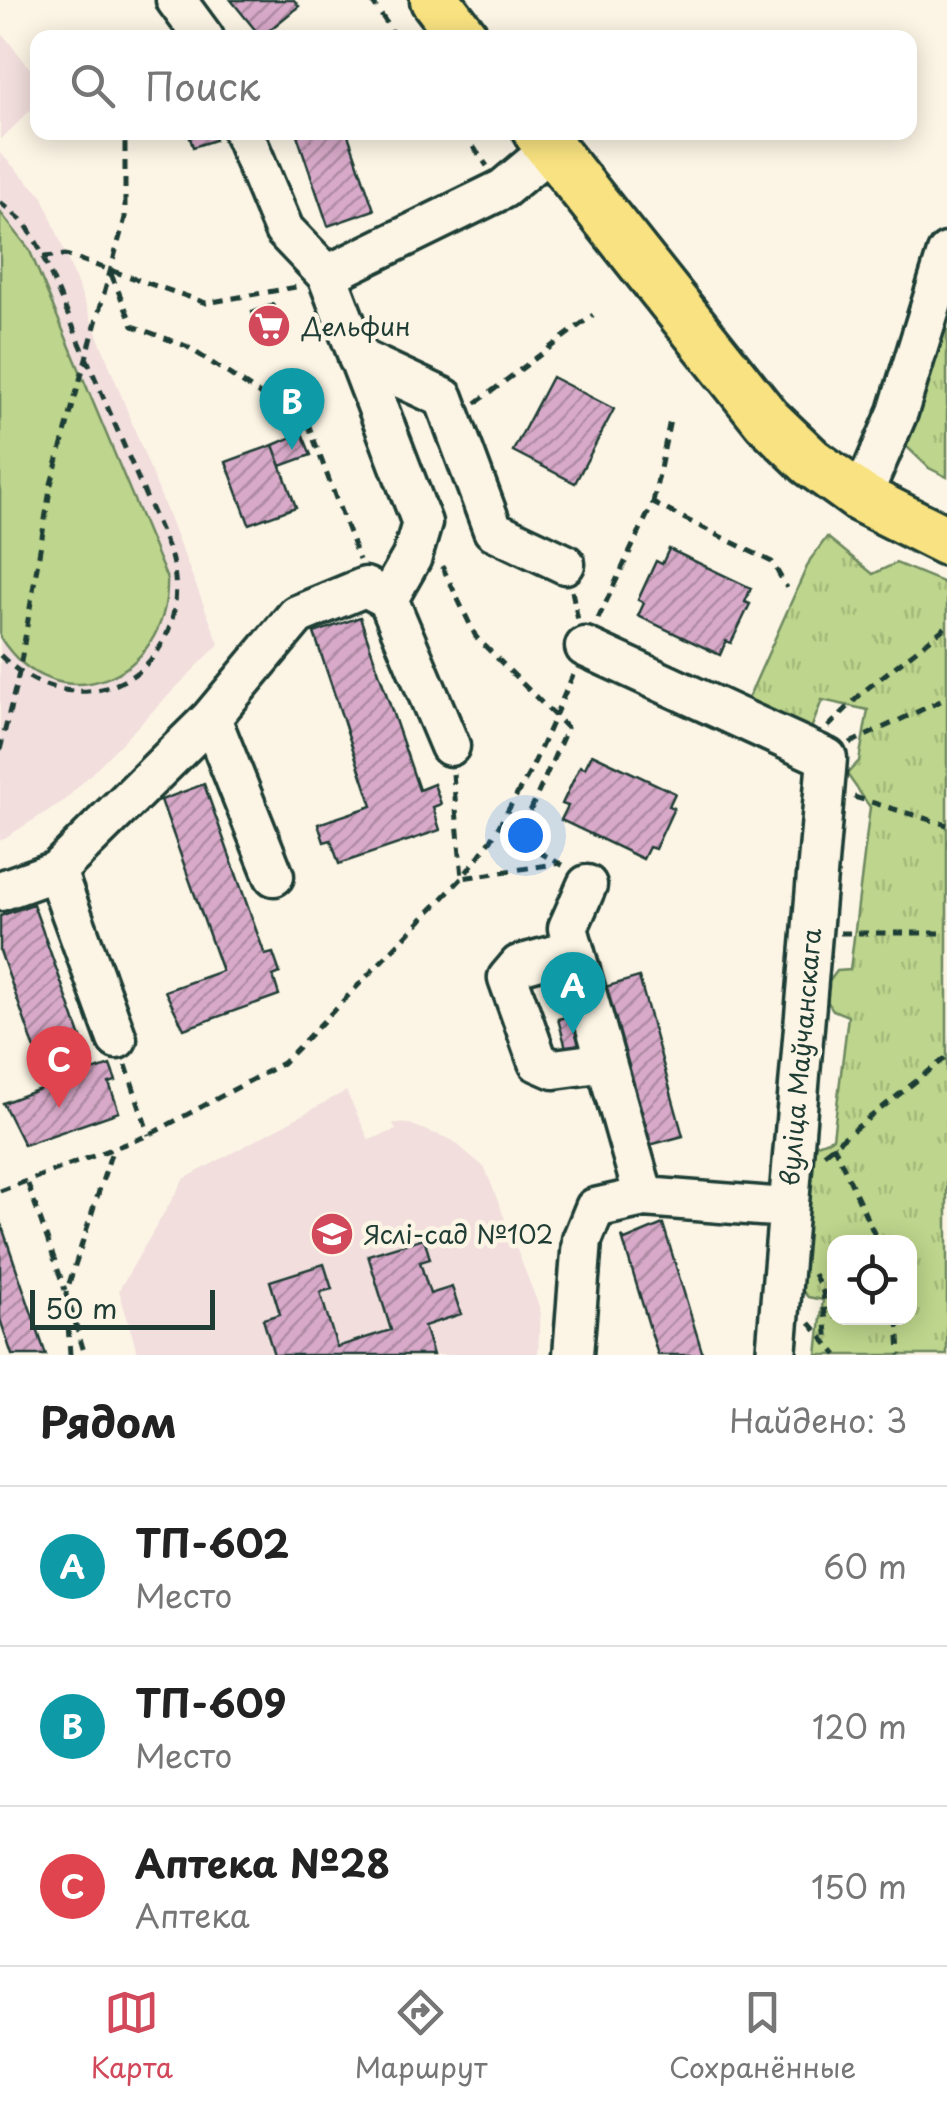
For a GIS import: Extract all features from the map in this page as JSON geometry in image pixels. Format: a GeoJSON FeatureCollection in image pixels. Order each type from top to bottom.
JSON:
{"type":"FeatureCollection","features":[{"type":"Feature","properties":{"kind":"main road"},"geometry":{"type":"LineString","coordinates":[[435,0],[458,30]]}},
{"type":"Feature","properties":{"kind":"main road"},"geometry":{"type":"LineString","coordinates":[[544,141],[766,420],[812,462],[861,498],[947,541]]}},
{"type":"Feature","properties":{"kind":"street"},"geometry":{"type":"LineString","coordinates":[[176,0],[198,30]]}},
{"type":"Feature","properties":{"kind":"street"},"geometry":{"type":"LineString","coordinates":[[0,891],[56,872],[210,718],[297,615],[376,593],[412,557],[422,523],[328,278],[284,230],[246,140]]}},
{"type":"Feature","properties":{"kind":"street"},"geometry":{"type":"LineString","coordinates":[[328,278],[503,189],[544,141]]}},
{"type":"Feature","properties":{"kind":"street"},"geometry":{"type":"LineString","coordinates":[[861,498],[898,412],[947,254]]}},
{"type":"Feature","properties":{"kind":"street"},"geometry":{"type":"LineString","coordinates":[[358,358],[444,398],[493,530],[565,564]]}},
{"type":"Feature","properties":{"kind":"street"},"geometry":{"type":"LineString","coordinates":[[376,593],[450,746]]}},
{"type":"Feature","properties":{"kind":"street"},"geometry":{"type":"LineString","coordinates":[[585,647],[818,765]]}},
{"type":"Feature","properties":{"kind":"street"},"geometry":{"type":"LineString","coordinates":[[210,718],[274,876]]}},
{"type":"Feature","properties":{"kind":"street","name":"вуліца Маўчанскага"},"geometry":{"type":"LineString","coordinates":[[776,1355],[810,933],[818,765]]}},
{"type":"Feature","properties":{"kind":"street"},"geometry":{"type":"LineString","coordinates":[[56,872],[117,1039]]}},
{"type":"Feature","properties":{"kind":"street"},"geometry":{"type":"LineString","coordinates":[[574,874],[568,928],[644,1197]]}},
{"type":"Feature","properties":{"kind":"street"},"geometry":{"type":"LineString","coordinates":[[573,950],[519,964],[508,978],[538,1062],[554,1069],[606,1062]]}},
{"type":"Feature","properties":{"kind":"street"},"geometry":{"type":"LineString","coordinates":[[573,1355],[582,1240],[595,1208],[644,1197],[788,1197]]}},
{"type":"Feature","properties":{"kind":"path"},"geometry":{"type":"LineString","coordinates":[[370,0],[391,30]]}},
{"type":"Feature","properties":{"kind":"path"},"geometry":{"type":"LineString","coordinates":[[0,750],[19,673],[51,484],[125,218],[125,140]]}},
{"type":"Feature","properties":{"kind":"path"},"geometry":{"type":"LineString","coordinates":[[469,140],[503,189]]}},
{"type":"Feature","properties":{"kind":"path"},"geometry":{"type":"LineString","coordinates":[[0,202],[24,223],[43,257],[170,553],[178,603],[158,652],[118,684],[94,692],[67,692],[19,673],[0,654]]}},
{"type":"Feature","properties":{"kind":"path"},"geometry":{"type":"LineString","coordinates":[[43,257],[66,255],[206,304],[328,278]]}},
{"type":"Feature","properties":{"kind":"path"},"geometry":{"type":"LineString","coordinates":[[110,271],[132,326],[186,346],[309,426]]}},
{"type":"Feature","properties":{"kind":"path"},"geometry":{"type":"LineString","coordinates":[[452,420],[594,315]]}},
{"type":"Feature","properties":{"kind":"path"},"geometry":{"type":"LineString","coordinates":[[295,389],[364,572],[376,593]]}},
{"type":"Feature","properties":{"kind":"path"},"geometry":{"type":"LineString","coordinates":[[0,1191],[28,1184],[149,1135],[283,1063],[462,878],[490,840],[556,717],[653,503],[670,420]]}},
{"type":"Feature","properties":{"kind":"path"},"geometry":{"type":"LineString","coordinates":[[653,503],[772,562],[788,588]]}},
{"type":"Feature","properties":{"kind":"path"},"geometry":{"type":"LineString","coordinates":[[422,523],[476,637],[568,728],[528,816],[536,850],[574,874]]}},
{"type":"Feature","properties":{"kind":"path"},"geometry":{"type":"LineString","coordinates":[[565,564],[585,647]]}},
{"type":"Feature","properties":{"kind":"path"},"geometry":{"type":"LineString","coordinates":[[818,765],[864,691],[947,626]]}},
{"type":"Feature","properties":{"kind":"path"},"geometry":{"type":"LineString","coordinates":[[818,765],[866,732],[947,698]]}},
{"type":"Feature","properties":{"kind":"path"},"geometry":{"type":"LineString","coordinates":[[450,746],[462,878]]}},
{"type":"Feature","properties":{"kind":"path"},"geometry":{"type":"LineString","coordinates":[[818,765],[947,825]]}},
{"type":"Feature","properties":{"kind":"path"},"geometry":{"type":"LineString","coordinates":[[462,878],[574,874]]}},
{"type":"Feature","properties":{"kind":"path"},"geometry":{"type":"LineString","coordinates":[[810,933],[947,933]]}},
{"type":"Feature","properties":{"kind":"path"},"geometry":{"type":"LineString","coordinates":[[117,1039],[149,1135]]}},
{"type":"Feature","properties":{"kind":"path"},"geometry":{"type":"LineString","coordinates":[[788,1197],[833,1144],[947,1056]]}},
{"type":"Feature","properties":{"kind":"path"},"geometry":{"type":"LineString","coordinates":[[833,1144],[875,1235]]}},
{"type":"Feature","properties":{"kind":"path"},"geometry":{"type":"LineString","coordinates":[[70,1355],[66,1293],[112,1150]]}},
{"type":"Feature","properties":{"kind":"path"},"geometry":{"type":"LineString","coordinates":[[28,1184],[85,1355]]}},
{"type":"Feature","properties":{"kind":"path"},"geometry":{"type":"LineString","coordinates":[[898,1325],[900,1355]]}},
{"type":"Feature","properties":{"kind":"shaded area"},"geometry":{"type":"Polygon","coordinates":[[[0,31],[30,68],[30,111],[0,140],[0,31]]]}},
{"type":"Feature","properties":{"kind":"shaded area"},"geometry":{"type":"Polygon","coordinates":[[[0,153],[43,197],[219,644],[65,800],[0,841],[0,153]]]}},
{"type":"Feature","properties":{"kind":"shaded area","name":"Яслі-сад №102"},"geometry":{"type":"Polygon","coordinates":[[[346,1091],[369,1140],[396,1130],[393,1123],[409,1124],[452,1140],[485,1168],[540,1309],[538,1355],[138,1355],[119,1290],[184,1179],[346,1091]]]}},
{"type":"Feature","properties":{"kind":"green space"},"geometry":{"type":"Polygon","coordinates":[[[0,212],[29,249],[167,579],[163,614],[150,643],[130,665],[105,679],[78,684],[50,679],[23,664],[0,637],[0,212]]]}},
{"type":"Feature","properties":{"kind":"green space"},"geometry":{"type":"Polygon","coordinates":[[[947,294],[947,477],[929,468],[904,444],[947,294]]]}},
{"type":"Feature","properties":{"kind":"green space"},"geometry":{"type":"Polygon","coordinates":[[[827,537],[873,574],[896,563],[947,584],[947,1355],[817,1355],[823,1300],[808,1297],[799,1287],[807,1158],[817,1144],[833,1138],[848,1016],[833,1010],[825,998],[828,983],[837,971],[850,970],[870,807],[847,774],[859,761],[868,710],[822,700],[811,729],[801,729],[747,701],[810,560],[827,537]]]}},
{"type":"Feature","properties":{"kind":"building"},"geometry":{"type":"Polygon","coordinates":[[[231,0],[294,0],[299,6],[270,30],[255,30],[231,0]]]}},
{"type":"Feature","properties":{"kind":"building"},"geometry":{"type":"Polygon","coordinates":[[[191,140],[215,140],[193,147],[191,140]]]}},
{"type":"Feature","properties":{"kind":"building"},"geometry":{"type":"Polygon","coordinates":[[[299,140],[350,140],[374,210],[328,226],[299,140]]]}},
{"type":"Feature","properties":{"kind":"building","name":"Дельфин"},"geometry":{"type":"Polygon","coordinates":[[[273,304],[286,340],[265,348],[252,312],[273,304]]]}},
{"type":"Feature","properties":{"kind":"building"},"geometry":{"type":"Polygon","coordinates":[[[552,377],[614,409],[575,483],[513,451],[552,377]]]}},
{"type":"Feature","properties":{"kind":"building"},"geometry":{"type":"Polygon","coordinates":[[[302,433],[311,455],[281,466],[273,445],[302,433]]]}},
{"type":"Feature","properties":{"kind":"building"},"geometry":{"type":"Polygon","coordinates":[[[273,445],[296,507],[249,524],[226,462],[273,445]]]}},
{"type":"Feature","properties":{"kind":"building"},"geometry":{"type":"Polygon","coordinates":[[[669,549],[751,588],[745,602],[750,604],[731,643],[726,641],[720,655],[638,616],[644,603],[638,600],[656,561],[662,564],[669,549]]]}},
{"type":"Feature","properties":{"kind":"building"},"geometry":{"type":"Polygon","coordinates":[[[360,617],[419,790],[434,784],[441,804],[433,807],[440,830],[339,864],[331,840],[324,842],[318,824],[372,806],[314,633],[360,617]]]}},
{"type":"Feature","properties":{"kind":"building"},"geometry":{"type":"Polygon","coordinates":[[[592,754],[675,793],[669,806],[674,808],[655,849],[649,847],[643,859],[561,820],[568,806],[562,804],[580,766],[585,768],[592,754]]]}},
{"type":"Feature","properties":{"kind":"building"},"geometry":{"type":"Polygon","coordinates":[[[204,784],[265,955],[273,953],[280,973],[273,976],[279,995],[184,1029],[165,991],[222,971],[161,800],[204,784]]]}},
{"type":"Feature","properties":{"kind":"building"},"geometry":{"type":"Polygon","coordinates":[[[33,904],[93,1071],[110,1065],[116,1081],[109,1083],[119,1112],[24,1145],[3,1103],[48,1086],[0,951],[0,916],[33,904]]]}},
{"type":"Feature","properties":{"kind":"building"},"geometry":{"type":"Polygon","coordinates":[[[639,977],[683,1136],[642,1147],[598,989],[639,977]]]}},
{"type":"Feature","properties":{"kind":"building"},"geometry":{"type":"Polygon","coordinates":[[[578,1014],[588,1049],[568,1055],[558,1019],[578,1014]]]}},
{"type":"Feature","properties":{"kind":"building"},"geometry":{"type":"Polygon","coordinates":[[[0,1221],[46,1355],[12,1355],[0,1319],[0,1221]]]}},
{"type":"Feature","properties":{"kind":"building"},"geometry":{"type":"Polygon","coordinates":[[[663,1224],[703,1355],[658,1355],[622,1237],[625,1240],[663,1224]]]}},
{"type":"Feature","properties":{"kind":"building"},"geometry":{"type":"Polygon","coordinates":[[[424,1238],[430,1259],[420,1262],[430,1294],[452,1287],[461,1314],[424,1326],[433,1355],[274,1355],[263,1319],[280,1314],[270,1281],[324,1264],[332,1289],[320,1292],[337,1347],[391,1330],[368,1255],[424,1238]]]}},
{"type":"Feature","properties":{"kind":"place","name":"Дельфин"},"geometry":{"type":"Point","coordinates":[269,326]}},
{"type":"Feature","properties":{"kind":"place","name":"ТП-609"},"geometry":{"type":"Point","coordinates":[292,450]}},
{"type":"Feature","properties":{"kind":"place","name":"ТП-602"},"geometry":{"type":"Point","coordinates":[573,1034]}},
{"type":"Feature","properties":{"kind":"place","name":"Аптека №28"},"geometry":{"type":"Point","coordinates":[59,1108]}},
{"type":"Feature","properties":{"kind":"place","name":"Яслі-сад №102"},"geometry":{"type":"Point","coordinates":[332,1234]}}]}
